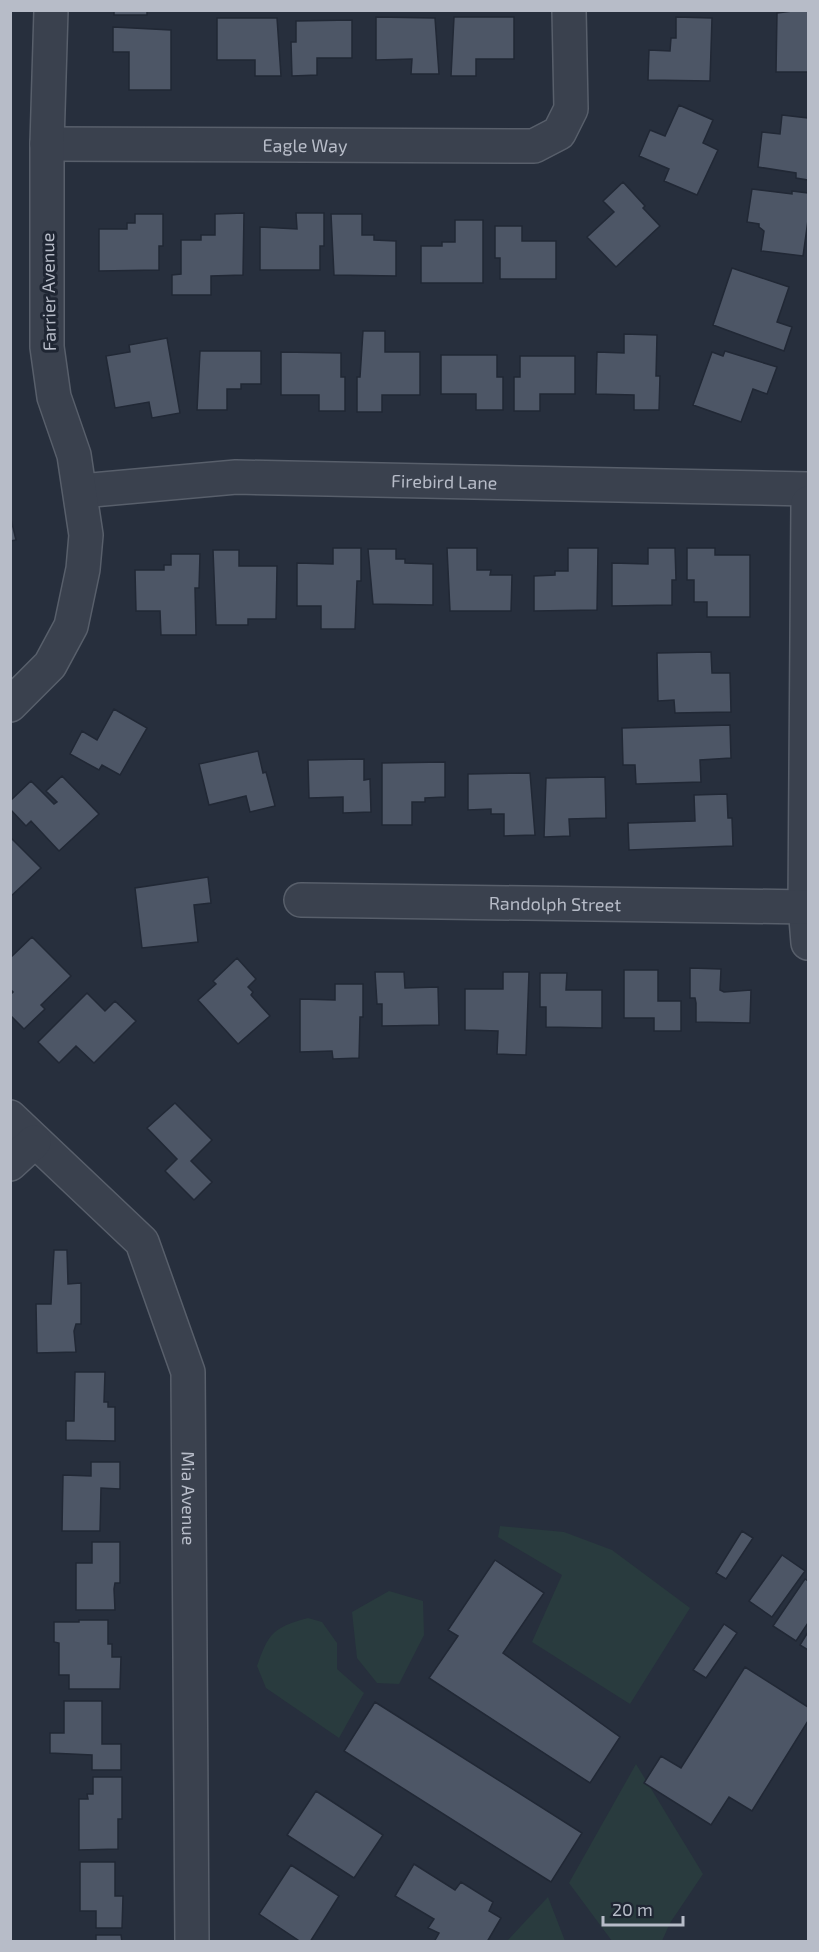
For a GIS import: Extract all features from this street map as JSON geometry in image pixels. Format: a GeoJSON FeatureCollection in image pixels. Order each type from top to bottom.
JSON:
{"type":"FeatureCollection","features":[{"type":"Feature","properties":{"kind":"street","name":"Farrier Avenue"},"geometry":{"type":"LineString","coordinates":[[10,705],[50,665],[71,626],[83,569],[86,535],[74,455],[54,397],[47,347],[47,144],[51,10]]}},
{"type":"Feature","properties":{"kind":"street","name":"Eagle Way"},"geometry":{"type":"LineString","coordinates":[[47,144],[534,146],[559,133],[571,109],[569,10]]}},
{"type":"Feature","properties":{"kind":"street","name":"Firebird Lane"},"geometry":{"type":"LineString","coordinates":[[81,491],[236,477],[808,489]]}},
{"type":"Feature","properties":{"kind":"street"},"geometry":{"type":"LineString","coordinates":[[808,503],[808,944]]}},
{"type":"Feature","properties":{"kind":"street","name":"Randolph Street"},"geometry":{"type":"LineString","coordinates":[[301,900],[807,906]]}},
{"type":"Feature","properties":{"kind":"street","name":"Mia Avenue"},"geometry":{"type":"LineString","coordinates":[[10,1117],[142,1242],[188,1372],[192,1941]]}},
{"type":"Feature","properties":{"kind":"street"},"geometry":{"type":"LineString","coordinates":[[10,1164],[34,1142]]}},
{"type":"Feature","properties":{"kind":"shaded area"},"geometry":{"type":"Polygon","coordinates":[[[500,1526],[564,1532],[612,1550],[690,1608],[630,1704],[532,1642],[562,1575],[498,1537],[500,1526]]]}},
{"type":"Feature","properties":{"kind":"shaded area"},"geometry":{"type":"Polygon","coordinates":[[[389,1591],[423,1601],[424,1635],[399,1684],[377,1683],[357,1658],[352,1612],[389,1591]]]}},
{"type":"Feature","properties":{"kind":"shaded area"},"geometry":{"type":"Polygon","coordinates":[[[308,1618],[322,1622],[337,1643],[337,1669],[364,1693],[339,1738],[266,1688],[257,1666],[265,1646],[274,1633],[287,1625],[308,1618]]]}},
{"type":"Feature","properties":{"kind":"shaded area"},"geometry":{"type":"Polygon","coordinates":[[[636,1764],[703,1874],[670,1923],[662,1941],[612,1941],[569,1883],[636,1764]]]}},
{"type":"Feature","properties":{"kind":"shaded area"},"geometry":{"type":"Polygon","coordinates":[[[548,1897],[565,1941],[507,1941],[548,1897]]]}},
{"type":"Feature","properties":{"kind":"building"},"geometry":{"type":"Polygon","coordinates":[[[114,10],[160,10],[147,11],[147,15],[114,15],[114,10]]]}},
{"type":"Feature","properties":{"kind":"building"},"geometry":{"type":"Polygon","coordinates":[[[808,10],[808,72],[776,72],[777,13],[808,10]]]}},
{"type":"Feature","properties":{"kind":"building"},"geometry":{"type":"Polygon","coordinates":[[[376,17],[435,18],[439,74],[411,74],[412,59],[376,60],[376,17]]]}},
{"type":"Feature","properties":{"kind":"building"},"geometry":{"type":"Polygon","coordinates":[[[454,17],[514,17],[514,59],[476,59],[476,76],[451,76],[454,17]]]}},
{"type":"Feature","properties":{"kind":"building"},"geometry":{"type":"Polygon","coordinates":[[[676,17],[712,18],[710,81],[648,80],[649,50],[670,51],[671,38],[676,38],[676,17]]]}},
{"type":"Feature","properties":{"kind":"building"},"geometry":{"type":"Polygon","coordinates":[[[217,18],[277,18],[281,76],[255,76],[255,60],[217,60],[217,18]]]}},
{"type":"Feature","properties":{"kind":"building"},"geometry":{"type":"Polygon","coordinates":[[[352,20],[352,58],[317,58],[317,75],[292,76],[291,42],[296,42],[296,21],[352,20]]]}},
{"type":"Feature","properties":{"kind":"building"},"geometry":{"type":"Polygon","coordinates":[[[113,27],[171,30],[171,90],[129,90],[129,52],[113,52],[113,27]]]}},
{"type":"Feature","properties":{"kind":"building"},"geometry":{"type":"Polygon","coordinates":[[[679,105],[713,120],[703,143],[718,150],[697,195],[664,181],[669,169],[639,156],[650,130],[665,136],[679,105]]]}},
{"type":"Feature","properties":{"kind":"building"},"geometry":{"type":"Polygon","coordinates":[[[782,115],[808,118],[808,180],[796,178],[796,173],[758,167],[762,132],[780,134],[782,115]]]}},
{"type":"Feature","properties":{"kind":"building"},"geometry":{"type":"Polygon","coordinates":[[[623,182],[660,226],[616,267],[587,237],[614,212],[603,201],[623,182]]]}},
{"type":"Feature","properties":{"kind":"building"},"geometry":{"type":"Polygon","coordinates":[[[752,189],[792,194],[792,191],[808,193],[808,220],[803,256],[761,251],[764,231],[759,224],[747,222],[752,189]]]}},
{"type":"Feature","properties":{"kind":"building"},"geometry":{"type":"Polygon","coordinates":[[[244,213],[243,275],[211,276],[211,295],[172,295],[172,275],[181,274],[181,240],[201,240],[201,235],[215,235],[215,214],[244,213]]]}},
{"type":"Feature","properties":{"kind":"building"},"geometry":{"type":"Polygon","coordinates":[[[296,213],[324,213],[324,246],[320,246],[320,270],[260,270],[260,227],[297,229],[296,213]]]}},
{"type":"Feature","properties":{"kind":"building"},"geometry":{"type":"Polygon","coordinates":[[[135,214],[163,214],[163,246],[159,246],[159,270],[99,271],[99,229],[127,229],[127,223],[135,223],[135,214]]]}},
{"type":"Feature","properties":{"kind":"building"},"geometry":{"type":"Polygon","coordinates":[[[331,214],[362,214],[362,235],[374,235],[374,240],[396,241],[396,276],[334,275],[331,214]]]}},
{"type":"Feature","properties":{"kind":"building"},"geometry":{"type":"Polygon","coordinates":[[[455,220],[483,220],[483,283],[421,283],[421,246],[442,246],[442,242],[455,242],[455,220]]]}},
{"type":"Feature","properties":{"kind":"building"},"geometry":{"type":"Polygon","coordinates":[[[495,226],[522,226],[522,241],[556,241],[556,279],[500,279],[500,258],[495,258],[495,226]]]}},
{"type":"Feature","properties":{"kind":"building"},"geometry":{"type":"Polygon","coordinates":[[[732,268],[789,287],[777,322],[792,327],[784,351],[713,325],[732,268]]]}},
{"type":"Feature","properties":{"kind":"building"},"geometry":{"type":"Polygon","coordinates":[[[363,331],[385,331],[385,352],[420,352],[420,395],[382,395],[382,412],[357,412],[357,377],[360,377],[363,331]]]}},
{"type":"Feature","properties":{"kind":"building"},"geometry":{"type":"Polygon","coordinates":[[[624,334],[657,335],[656,376],[660,376],[659,410],[634,410],[634,395],[596,394],[597,352],[624,353],[624,334]]]}},
{"type":"Feature","properties":{"kind":"building"},"geometry":{"type":"Polygon","coordinates":[[[167,338],[180,413],[152,418],[149,402],[115,408],[106,356],[130,352],[129,345],[167,338]]]}},
{"type":"Feature","properties":{"kind":"building"},"geometry":{"type":"Polygon","coordinates":[[[200,351],[261,351],[261,384],[241,384],[241,389],[227,389],[227,410],[197,410],[200,351]]]}},
{"type":"Feature","properties":{"kind":"building"},"geometry":{"type":"Polygon","coordinates":[[[725,351],[777,367],[767,394],[753,389],[741,422],[693,405],[712,352],[723,356],[725,351]]]}},
{"type":"Feature","properties":{"kind":"building"},"geometry":{"type":"Polygon","coordinates":[[[281,352],[341,353],[341,377],[345,377],[345,411],[319,411],[319,395],[281,395],[281,352]]]}},
{"type":"Feature","properties":{"kind":"building"},"geometry":{"type":"Polygon","coordinates":[[[441,355],[497,355],[497,377],[503,377],[503,410],[476,410],[476,394],[441,394],[441,355]]]}},
{"type":"Feature","properties":{"kind":"building"},"geometry":{"type":"Polygon","coordinates":[[[520,356],[575,356],[575,394],[540,394],[540,411],[514,411],[514,377],[520,377],[520,356]]]}},
{"type":"Feature","properties":{"kind":"building"},"geometry":{"type":"Polygon","coordinates":[[[10,515],[16,540],[10,541],[10,515]]]}},
{"type":"Feature","properties":{"kind":"building"},"geometry":{"type":"Polygon","coordinates":[[[333,548],[361,548],[361,581],[357,581],[355,629],[321,629],[321,606],[297,606],[297,563],[333,564],[333,548]]]}},
{"type":"Feature","properties":{"kind":"building"},"geometry":{"type":"Polygon","coordinates":[[[447,548],[477,548],[477,570],[491,570],[490,575],[512,575],[511,611],[450,611],[447,548]]]}},
{"type":"Feature","properties":{"kind":"building"},"geometry":{"type":"Polygon","coordinates":[[[568,548],[598,548],[597,610],[534,611],[534,576],[555,575],[555,571],[568,571],[568,548]]]}},
{"type":"Feature","properties":{"kind":"building"},"geometry":{"type":"Polygon","coordinates":[[[648,548],[675,548],[676,580],[672,580],[672,605],[612,606],[612,563],[648,564],[648,548]]]}},
{"type":"Feature","properties":{"kind":"building"},"geometry":{"type":"Polygon","coordinates":[[[687,548],[715,548],[715,555],[750,555],[750,617],[707,617],[707,602],[694,602],[694,580],[687,580],[687,548]]]}},
{"type":"Feature","properties":{"kind":"building"},"geometry":{"type":"Polygon","coordinates":[[[368,549],[396,549],[396,559],[405,559],[405,563],[433,564],[433,605],[373,604],[368,549]]]}},
{"type":"Feature","properties":{"kind":"building"},"geometry":{"type":"Polygon","coordinates":[[[213,550],[239,550],[239,566],[277,566],[276,619],[248,619],[248,625],[216,625],[213,550]]]}},
{"type":"Feature","properties":{"kind":"building"},"geometry":{"type":"Polygon","coordinates":[[[171,554],[200,554],[199,588],[195,588],[196,635],[161,635],[160,611],[136,611],[135,570],[164,570],[164,565],[171,565],[171,554]]]}},
{"type":"Feature","properties":{"kind":"building"},"geometry":{"type":"Polygon","coordinates":[[[711,652],[712,673],[730,673],[731,712],[675,713],[674,700],[658,701],[657,653],[711,652]]]}},
{"type":"Feature","properties":{"kind":"building"},"geometry":{"type":"Polygon","coordinates":[[[114,709],[147,728],[120,775],[102,765],[99,770],[70,754],[82,731],[97,740],[114,709]]]}},
{"type":"Feature","properties":{"kind":"building"},"geometry":{"type":"Polygon","coordinates":[[[730,725],[731,758],[700,760],[701,782],[636,784],[635,765],[623,765],[622,728],[730,725]]]}},
{"type":"Feature","properties":{"kind":"building"},"geometry":{"type":"Polygon","coordinates":[[[258,751],[275,806],[250,812],[246,796],[209,805],[199,764],[258,751]]]}},
{"type":"Feature","properties":{"kind":"building"},"geometry":{"type":"Polygon","coordinates":[[[364,759],[364,780],[370,779],[371,812],[343,813],[343,797],[309,798],[308,760],[364,759]]]}},
{"type":"Feature","properties":{"kind":"building"},"geometry":{"type":"Polygon","coordinates":[[[445,762],[445,797],[425,798],[425,802],[412,802],[412,825],[382,825],[382,763],[445,762]]]}},
{"type":"Feature","properties":{"kind":"building"},"geometry":{"type":"Polygon","coordinates":[[[530,773],[535,835],[504,836],[504,814],[491,814],[491,809],[468,810],[468,774],[530,773]]]}},
{"type":"Feature","properties":{"kind":"building"},"geometry":{"type":"Polygon","coordinates":[[[62,776],[99,814],[59,851],[31,821],[26,826],[10,809],[10,801],[31,781],[54,804],[57,802],[46,791],[62,776]]]}},
{"type":"Feature","properties":{"kind":"building"},"geometry":{"type":"Polygon","coordinates":[[[605,777],[606,818],[569,819],[570,836],[544,837],[546,778],[605,777]]]}},
{"type":"Feature","properties":{"kind":"building"},"geometry":{"type":"Polygon","coordinates":[[[727,794],[728,818],[732,818],[733,846],[629,850],[628,823],[695,821],[694,795],[727,794]]]}},
{"type":"Feature","properties":{"kind":"building"},"geometry":{"type":"Polygon","coordinates":[[[10,837],[41,868],[10,897],[10,837]]]}},
{"type":"Feature","properties":{"kind":"building"},"geometry":{"type":"Polygon","coordinates":[[[208,877],[211,903],[194,905],[198,942],[142,948],[135,888],[208,877]]]}},
{"type":"Feature","properties":{"kind":"building"},"geometry":{"type":"Polygon","coordinates":[[[32,937],[71,976],[41,1005],[45,1009],[24,1029],[10,1015],[10,995],[13,992],[10,989],[10,958],[32,937]]]}},
{"type":"Feature","properties":{"kind":"building"},"geometry":{"type":"Polygon","coordinates":[[[237,958],[256,979],[248,987],[253,992],[251,995],[270,1016],[238,1044],[198,1000],[216,984],[213,981],[237,958]]]}},
{"type":"Feature","properties":{"kind":"building"},"geometry":{"type":"Polygon","coordinates":[[[690,968],[721,969],[720,990],[724,992],[751,990],[750,1023],[696,1022],[695,998],[690,998],[690,968]]]}},
{"type":"Feature","properties":{"kind":"building"},"geometry":{"type":"Polygon","coordinates":[[[624,970],[658,970],[658,1001],[681,1001],[681,1031],[654,1031],[654,1018],[624,1018],[624,970]]]}},
{"type":"Feature","properties":{"kind":"building"},"geometry":{"type":"Polygon","coordinates":[[[375,972],[404,972],[405,988],[438,987],[439,1025],[382,1026],[382,1004],[377,1004],[375,972]]]}},
{"type":"Feature","properties":{"kind":"building"},"geometry":{"type":"Polygon","coordinates":[[[503,972],[529,972],[526,1055],[497,1054],[498,1031],[465,1030],[465,989],[503,989],[503,972]]]}},
{"type":"Feature","properties":{"kind":"building"},"geometry":{"type":"Polygon","coordinates":[[[540,973],[567,973],[566,990],[602,990],[602,1028],[546,1027],[546,1007],[540,1007],[540,973]]]}},
{"type":"Feature","properties":{"kind":"building"},"geometry":{"type":"Polygon","coordinates":[[[335,984],[363,984],[359,1058],[333,1059],[332,1051],[300,1052],[300,999],[335,1000],[335,984]]]}},
{"type":"Feature","properties":{"kind":"building"},"geometry":{"type":"Polygon","coordinates":[[[87,993],[105,1011],[115,1001],[136,1021],[94,1063],[76,1046],[59,1063],[38,1042],[87,993]]]}},
{"type":"Feature","properties":{"kind":"building"},"geometry":{"type":"Polygon","coordinates":[[[175,1103],[212,1140],[191,1161],[212,1182],[194,1200],[165,1171],[177,1159],[147,1128],[175,1103]]]}},
{"type":"Feature","properties":{"kind":"building"},"geometry":{"type":"Polygon","coordinates":[[[54,1250],[67,1250],[68,1284],[81,1283],[81,1324],[76,1324],[74,1331],[76,1352],[37,1353],[36,1304],[51,1304],[54,1250]]]}},
{"type":"Feature","properties":{"kind":"building"},"geometry":{"type":"Polygon","coordinates":[[[75,1372],[105,1372],[104,1402],[108,1402],[108,1407],[115,1407],[115,1441],[66,1440],[66,1421],[74,1421],[75,1372]]]}},
{"type":"Feature","properties":{"kind":"building"},"geometry":{"type":"Polygon","coordinates":[[[91,1462],[120,1462],[120,1489],[101,1488],[100,1531],[62,1531],[63,1475],[91,1476],[91,1462]]]}},
{"type":"Feature","properties":{"kind":"building"},"geometry":{"type":"Polygon","coordinates":[[[742,1531],[753,1538],[726,1579],[716,1573],[742,1531]]]}},
{"type":"Feature","properties":{"kind":"building"},"geometry":{"type":"Polygon","coordinates":[[[92,1542],[120,1542],[120,1583],[115,1583],[115,1610],[76,1610],[76,1563],[92,1563],[92,1542]]]}},
{"type":"Feature","properties":{"kind":"building"},"geometry":{"type":"Polygon","coordinates":[[[782,1555],[805,1571],[772,1617],[749,1601],[782,1555]]]}},
{"type":"Feature","properties":{"kind":"building"},"geometry":{"type":"Polygon","coordinates":[[[495,1560],[544,1593],[503,1653],[620,1737],[590,1783],[429,1678],[458,1636],[448,1630],[495,1560]]]}},
{"type":"Feature","properties":{"kind":"building"},"geometry":{"type":"Polygon","coordinates":[[[805,1579],[808,1581],[808,1623],[796,1641],[773,1626],[805,1579]]]}},
{"type":"Feature","properties":{"kind":"building"},"geometry":{"type":"Polygon","coordinates":[[[79,1620],[108,1620],[108,1644],[112,1644],[112,1657],[121,1657],[120,1689],[69,1689],[69,1675],[59,1675],[59,1643],[54,1642],[54,1622],[79,1622],[79,1620]]]}},
{"type":"Feature","properties":{"kind":"building"},"geometry":{"type":"Polygon","coordinates":[[[724,1624],[737,1633],[706,1678],[693,1670],[724,1624]]]}},
{"type":"Feature","properties":{"kind":"building"},"geometry":{"type":"Polygon","coordinates":[[[808,1632],[808,1650],[800,1645],[808,1632]]]}},
{"type":"Feature","properties":{"kind":"building"},"geometry":{"type":"Polygon","coordinates":[[[745,1667],[808,1707],[808,1721],[752,1811],[729,1797],[711,1825],[644,1783],[661,1756],[681,1768],[745,1667]]]}},
{"type":"Feature","properties":{"kind":"building"},"geometry":{"type":"Polygon","coordinates":[[[64,1701],[102,1701],[102,1744],[121,1744],[121,1770],[92,1770],[92,1755],[50,1753],[50,1733],[64,1733],[64,1701]]]}},
{"type":"Feature","properties":{"kind":"building"},"geometry":{"type":"Polygon","coordinates":[[[375,1702],[582,1833],[551,1882],[344,1751],[375,1702]]]}},
{"type":"Feature","properties":{"kind":"building"},"geometry":{"type":"Polygon","coordinates":[[[93,1777],[122,1777],[122,1819],[118,1819],[118,1849],[79,1850],[79,1799],[88,1799],[87,1794],[93,1794],[93,1777]]]}},
{"type":"Feature","properties":{"kind":"building"},"geometry":{"type":"Polygon","coordinates":[[[316,1791],[383,1835],[354,1878],[287,1835],[316,1791]]]}},
{"type":"Feature","properties":{"kind":"building"},"geometry":{"type":"Polygon","coordinates":[[[80,1862],[115,1862],[115,1896],[123,1896],[122,1928],[96,1928],[96,1911],[80,1911],[80,1862]]]}},
{"type":"Feature","properties":{"kind":"building"},"geometry":{"type":"Polygon","coordinates":[[[414,1864],[455,1890],[461,1882],[493,1902],[489,1911],[501,1918],[487,1942],[434,1942],[439,1933],[428,1928],[434,1919],[395,1896],[414,1864]]]}},
{"type":"Feature","properties":{"kind":"building"},"geometry":{"type":"Polygon","coordinates":[[[291,1865],[339,1896],[310,1942],[301,1942],[259,1914],[291,1865]]]}},
{"type":"Feature","properties":{"kind":"building"},"geometry":{"type":"Polygon","coordinates":[[[96,1935],[121,1935],[122,1942],[96,1942],[96,1935]]]}}]}
